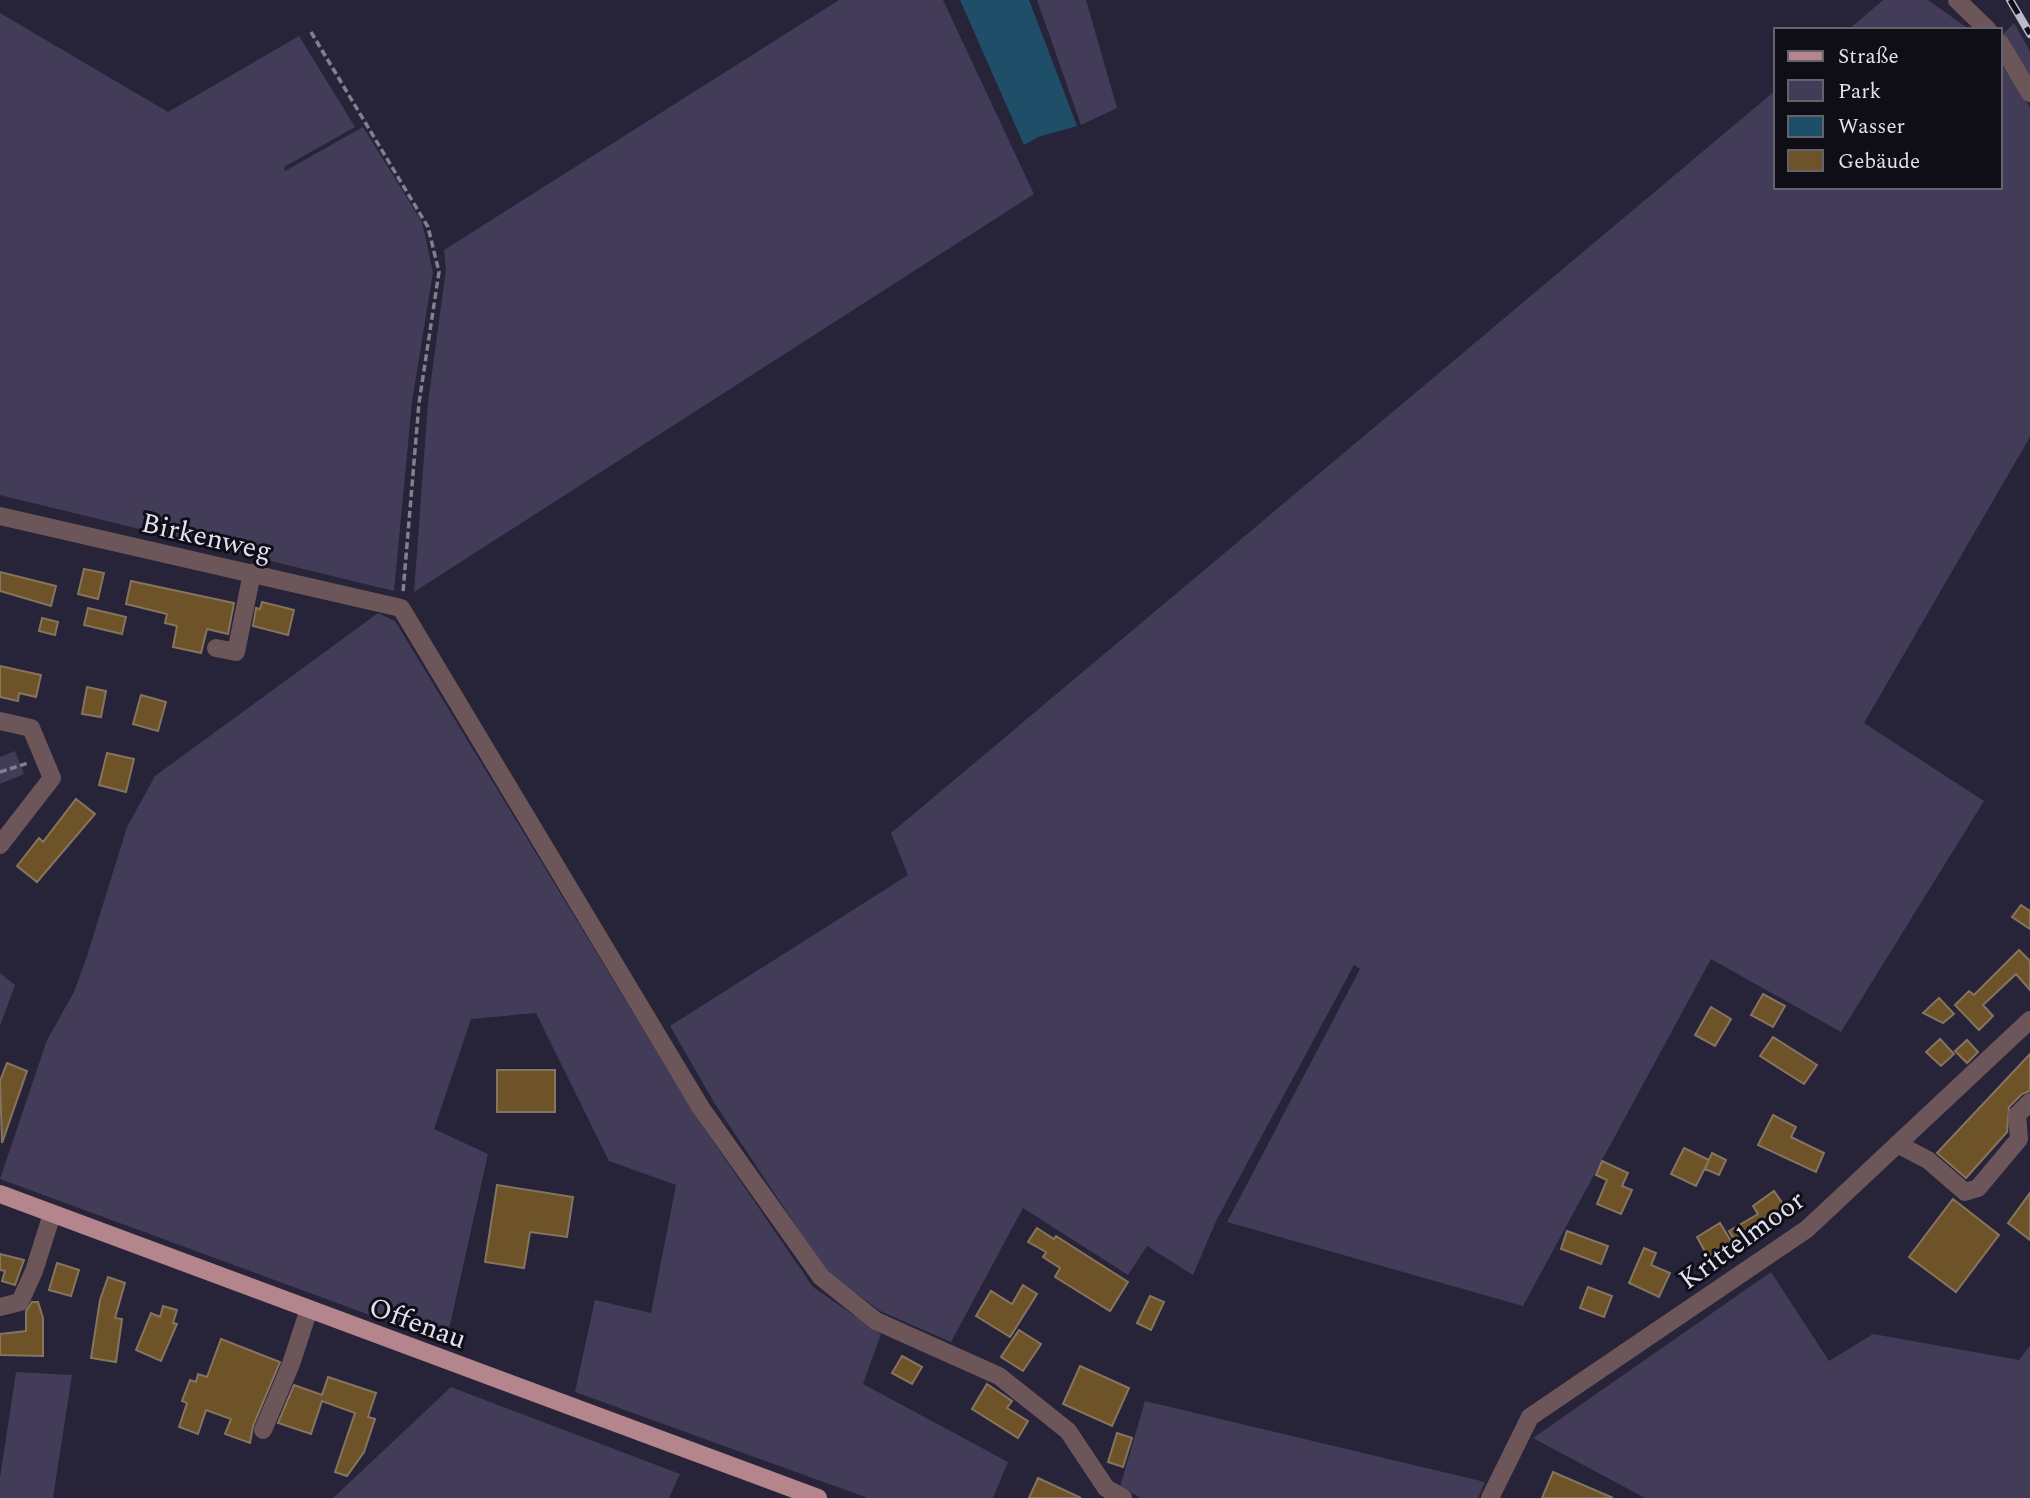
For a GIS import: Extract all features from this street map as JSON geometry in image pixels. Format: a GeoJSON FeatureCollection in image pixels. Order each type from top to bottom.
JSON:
{"type":"FeatureCollection","features":[{"type":"Feature","properties":{"kind":"main road","name":"Offenau"},"geometry":{"type":"LineString","coordinates":[[0,1194],[818,1498]]}},
{"type":"Feature","properties":{"kind":"street"},"geometry":{"type":"LineString","coordinates":[[1957,0],[1986,28]]}},
{"type":"Feature","properties":{"kind":"street"},"geometry":{"type":"LineString","coordinates":[[2002,46],[2030,93]]}},
{"type":"Feature","properties":{"kind":"street","name":"Birkenweg"},"geometry":{"type":"LineString","coordinates":[[0,516],[401,608]]}},
{"type":"Feature","properties":{"kind":"street"},"geometry":{"type":"LineString","coordinates":[[216,648],[236,652],[252,573]]}},
{"type":"Feature","properties":{"kind":"street"},"geometry":{"type":"LineString","coordinates":[[401,608],[701,1108],[821,1277],[876,1321],[999,1376],[1068,1431],[1106,1488],[1124,1498]]}},
{"type":"Feature","properties":{"kind":"street"},"geometry":{"type":"LineString","coordinates":[[0,721],[31,728],[52,778],[0,845]]}},
{"type":"Feature","properties":{"kind":"street","name":"Krittelmoor"},"geometry":{"type":"LineString","coordinates":[[1490,1498],[1530,1417],[1807,1229],[2030,1020]]}},
{"type":"Feature","properties":{"kind":"street"},"geometry":{"type":"LineString","coordinates":[[1897,1144],[1928,1160],[1965,1192],[1978,1188],[2019,1139],[2017,1115],[2030,1102]]}},
{"type":"Feature","properties":{"kind":"street"},"geometry":{"type":"LineString","coordinates":[[0,1307],[20,1302],[34,1271],[52,1214]]}},
{"type":"Feature","properties":{"kind":"street"},"geometry":{"type":"LineString","coordinates":[[263,1430],[291,1364],[309,1309]]}},
{"type":"Feature","properties":{"kind":"path"},"geometry":{"type":"LineString","coordinates":[[311,32],[428,227],[439,272],[419,402],[401,608]]}},
{"type":"Feature","properties":{"kind":"path"},"geometry":{"type":"LineString","coordinates":[[0,772],[30,762],[42,791]]}},
{"type":"Feature","properties":{"kind":"green space"},"geometry":{"type":"Polygon","coordinates":[[[839,0],[943,0],[1034,194],[414,592],[428,403],[446,269],[444,250],[839,0]]]}},
{"type":"Feature","properties":{"kind":"green space"},"geometry":{"type":"Polygon","coordinates":[[[1037,0],[1086,0],[1117,108],[1081,125],[1037,0]]]}},
{"type":"Feature","properties":{"kind":"green space"},"geometry":{"type":"Polygon","coordinates":[[[1883,0],[1928,0],[1967,28],[1850,28],[1883,0]]]}},
{"type":"Feature","properties":{"kind":"green space"},"geometry":{"type":"Polygon","coordinates":[[[0,13],[168,112],[299,36],[355,127],[284,167],[285,171],[363,127],[422,222],[433,272],[412,402],[394,591],[0,495],[0,13]]]}},
{"type":"Feature","properties":{"kind":"green space"},"geometry":{"type":"Polygon","coordinates":[[[2014,23],[2030,51],[2030,85],[2002,38],[2014,23]]]}},
{"type":"Feature","properties":{"kind":"green space"},"geometry":{"type":"Polygon","coordinates":[[[2002,65],[2030,107],[2030,437],[1864,723],[1984,801],[1841,1032],[1711,959],[1523,1306],[1227,1222],[1360,969],[1354,965],[1217,1219],[1193,1275],[1147,1246],[1128,1275],[1023,1208],[951,1342],[880,1311],[826,1271],[715,1104],[670,1026],[908,875],[891,833],[1774,92],[1774,189],[2002,189],[2002,65]]]}},
{"type":"Feature","properties":{"kind":"green space"},"geometry":{"type":"Polygon","coordinates":[[[378,613],[395,621],[695,1115],[813,1287],[881,1334],[863,1384],[1008,1462],[993,1498],[868,1498],[575,1392],[595,1300],[651,1313],[676,1185],[609,1161],[536,1013],[471,1019],[434,1129],[488,1154],[446,1343],[0,1179],[47,1040],[74,992],[87,956],[127,827],[155,776],[378,613]]]}},
{"type":"Feature","properties":{"kind":"green space"},"geometry":{"type":"Polygon","coordinates":[[[15,751],[24,774],[0,784],[0,757],[15,751]]]}},
{"type":"Feature","properties":{"kind":"green space"},"geometry":{"type":"Polygon","coordinates":[[[0,973],[15,985],[0,1026],[0,973]]]}},
{"type":"Feature","properties":{"kind":"green space"},"geometry":{"type":"Polygon","coordinates":[[[1771,1272],[1829,1361],[1873,1334],[2019,1360],[2030,1346],[2030,1498],[1645,1498],[1533,1438],[1771,1272]]]}},
{"type":"Feature","properties":{"kind":"green space"},"geometry":{"type":"Polygon","coordinates":[[[16,1372],[72,1375],[53,1498],[0,1498],[0,1478],[16,1372]]]}},
{"type":"Feature","properties":{"kind":"green space"},"geometry":{"type":"Polygon","coordinates":[[[451,1387],[680,1474],[669,1498],[333,1498],[451,1387]]]}},
{"type":"Feature","properties":{"kind":"green space"},"geometry":{"type":"Polygon","coordinates":[[[1145,1401],[1485,1482],[1478,1498],[1141,1498],[1120,1487],[1145,1401]]]}},
{"type":"Feature","properties":{"kind":"water"},"geometry":{"type":"Polygon","coordinates":[[[960,0],[1029,0],[1077,126],[1038,137],[1024,145],[960,0]]]}},
{"type":"Feature","properties":{"kind":"building"},"geometry":{"type":"Polygon","coordinates":[[[84,569],[104,573],[98,599],[78,594],[84,569]]]}},
{"type":"Feature","properties":{"kind":"building"},"geometry":{"type":"Polygon","coordinates":[[[0,572],[56,586],[51,606],[0,591],[0,572]]]}},
{"type":"Feature","properties":{"kind":"building"},"geometry":{"type":"Polygon","coordinates":[[[131,581],[234,603],[228,634],[207,629],[201,653],[173,647],[177,626],[165,623],[167,614],[126,604],[131,581]]]}},
{"type":"Feature","properties":{"kind":"building"},"geometry":{"type":"Polygon","coordinates":[[[262,602],[294,610],[288,635],[253,626],[256,608],[260,609],[262,602]]]}},
{"type":"Feature","properties":{"kind":"building"},"geometry":{"type":"Polygon","coordinates":[[[88,608],[126,617],[122,634],[84,625],[88,608]]]}},
{"type":"Feature","properties":{"kind":"building"},"geometry":{"type":"Polygon","coordinates":[[[42,618],[58,622],[55,635],[39,631],[42,618]]]}},
{"type":"Feature","properties":{"kind":"building"},"geometry":{"type":"Polygon","coordinates":[[[0,666],[41,675],[36,697],[19,693],[18,701],[0,697],[0,666]]]}},
{"type":"Feature","properties":{"kind":"building"},"geometry":{"type":"Polygon","coordinates":[[[87,687],[106,691],[101,717],[82,714],[87,687]]]}},
{"type":"Feature","properties":{"kind":"building"},"geometry":{"type":"Polygon","coordinates":[[[141,695],[166,702],[158,731],[133,724],[141,695]]]}},
{"type":"Feature","properties":{"kind":"building"},"geometry":{"type":"Polygon","coordinates":[[[107,753],[134,759],[126,792],[99,785],[107,753]]]}},
{"type":"Feature","properties":{"kind":"building"},"geometry":{"type":"Polygon","coordinates":[[[76,799],[95,814],[37,882],[17,866],[39,838],[43,842],[76,799]]]}},
{"type":"Feature","properties":{"kind":"building"},"geometry":{"type":"Polygon","coordinates":[[[2021,905],[2030,911],[2030,929],[2012,917],[2021,905]]]}},
{"type":"Feature","properties":{"kind":"building"},"geometry":{"type":"Polygon","coordinates":[[[2019,950],[2030,961],[2030,990],[2016,974],[1983,1005],[1993,1016],[1979,1030],[1955,1005],[1969,991],[1974,995],[2019,950]]]}},
{"type":"Feature","properties":{"kind":"building"},"geometry":{"type":"Polygon","coordinates":[[[1763,994],[1785,1006],[1773,1027],[1751,1015],[1763,994]]]}},
{"type":"Feature","properties":{"kind":"building"},"geometry":{"type":"Polygon","coordinates":[[[1939,998],[1954,1014],[1943,1023],[1923,1013],[1939,998]]]}},
{"type":"Feature","properties":{"kind":"building"},"geometry":{"type":"Polygon","coordinates":[[[1711,1007],[1731,1019],[1715,1046],[1695,1035],[1711,1007]]]}},
{"type":"Feature","properties":{"kind":"building"},"geometry":{"type":"Polygon","coordinates":[[[1773,1037],[1817,1065],[1804,1084],[1760,1056],[1773,1037]]]}},
{"type":"Feature","properties":{"kind":"building"},"geometry":{"type":"Polygon","coordinates":[[[1940,1039],[1954,1054],[1941,1066],[1926,1052],[1940,1039]]]}},
{"type":"Feature","properties":{"kind":"building"},"geometry":{"type":"Polygon","coordinates":[[[1967,1040],[1978,1052],[1967,1063],[1955,1051],[1967,1040]]]}},
{"type":"Feature","properties":{"kind":"building"},"geometry":{"type":"Polygon","coordinates":[[[2030,1054],[2030,1091],[2022,1094],[2009,1107],[2007,1132],[1966,1178],[1937,1153],[2030,1054]]]}},
{"type":"Feature","properties":{"kind":"building"},"geometry":{"type":"Polygon","coordinates":[[[7,1063],[27,1071],[2,1143],[0,1081],[7,1063]]]}},
{"type":"Feature","properties":{"kind":"building"},"geometry":{"type":"Polygon","coordinates":[[[497,1070],[555,1070],[555,1112],[497,1112],[497,1070]]]}},
{"type":"Feature","properties":{"kind":"building"},"geometry":{"type":"Polygon","coordinates":[[[1773,1115],[1796,1127],[1791,1137],[1824,1153],[1816,1172],[1758,1145],[1773,1115]]]}},
{"type":"Feature","properties":{"kind":"building"},"geometry":{"type":"Polygon","coordinates":[[[1684,1148],[1709,1160],[1696,1186],[1671,1174],[1684,1148]]]}},
{"type":"Feature","properties":{"kind":"building"},"geometry":{"type":"Polygon","coordinates":[[[1712,1153],[1726,1160],[1719,1175],[1705,1169],[1712,1153]]]}},
{"type":"Feature","properties":{"kind":"building"},"geometry":{"type":"Polygon","coordinates":[[[1602,1161],[1628,1173],[1622,1186],[1632,1190],[1621,1214],[1597,1204],[1607,1180],[1596,1175],[1602,1161]]]}},
{"type":"Feature","properties":{"kind":"building"},"geometry":{"type":"Polygon","coordinates":[[[497,1185],[573,1197],[567,1237],[530,1232],[524,1268],[485,1262],[497,1185]]]}},
{"type":"Feature","properties":{"kind":"building"},"geometry":{"type":"Polygon","coordinates":[[[1774,1191],[1789,1213],[1736,1243],[1729,1231],[1758,1214],[1753,1206],[1774,1191]]]}},
{"type":"Feature","properties":{"kind":"building"},"geometry":{"type":"Polygon","coordinates":[[[2030,1193],[2030,1240],[2008,1223],[2030,1193]]]}},
{"type":"Feature","properties":{"kind":"building"},"geometry":{"type":"Polygon","coordinates":[[[1953,1199],[1999,1235],[1956,1292],[1909,1257],[1953,1199]]]}},
{"type":"Feature","properties":{"kind":"building"},"geometry":{"type":"Polygon","coordinates":[[[1720,1223],[1732,1243],[1708,1257],[1697,1237],[1720,1223]]]}},
{"type":"Feature","properties":{"kind":"building"},"geometry":{"type":"Polygon","coordinates":[[[1037,1228],[1054,1239],[1056,1236],[1128,1282],[1110,1311],[1055,1277],[1060,1268],[1043,1257],[1046,1252],[1028,1242],[1037,1228]]]}},
{"type":"Feature","properties":{"kind":"building"},"geometry":{"type":"Polygon","coordinates":[[[1567,1231],[1608,1246],[1601,1264],[1561,1249],[1567,1231]]]}},
{"type":"Feature","properties":{"kind":"building"},"geometry":{"type":"Polygon","coordinates":[[[1644,1248],[1656,1253],[1651,1265],[1670,1273],[1659,1297],[1629,1283],[1644,1248]]]}},
{"type":"Feature","properties":{"kind":"building"},"geometry":{"type":"Polygon","coordinates":[[[0,1254],[24,1260],[15,1285],[2,1281],[5,1271],[0,1270],[0,1254]]]}},
{"type":"Feature","properties":{"kind":"building"},"geometry":{"type":"Polygon","coordinates":[[[57,1263],[79,1270],[71,1296],[49,1290],[57,1263]]]}},
{"type":"Feature","properties":{"kind":"building"},"geometry":{"type":"Polygon","coordinates":[[[108,1277],[125,1283],[115,1318],[122,1319],[116,1362],[91,1358],[100,1300],[108,1277]]]}},
{"type":"Feature","properties":{"kind":"building"},"geometry":{"type":"Polygon","coordinates":[[[1023,1285],[1037,1294],[1010,1337],[976,1316],[991,1291],[1012,1304],[1023,1285]]]}},
{"type":"Feature","properties":{"kind":"building"},"geometry":{"type":"Polygon","coordinates":[[[1588,1287],[1612,1296],[1604,1317],[1580,1308],[1588,1287]]]}},
{"type":"Feature","properties":{"kind":"building"},"geometry":{"type":"Polygon","coordinates":[[[1150,1296],[1164,1302],[1151,1330],[1137,1323],[1150,1296]]]}},
{"type":"Feature","properties":{"kind":"building"},"geometry":{"type":"Polygon","coordinates":[[[32,1302],[38,1302],[43,1318],[43,1356],[0,1355],[0,1334],[26,1331],[26,1311],[32,1302]]]}},
{"type":"Feature","properties":{"kind":"building"},"geometry":{"type":"Polygon","coordinates":[[[163,1306],[177,1310],[173,1323],[177,1324],[161,1361],[136,1350],[151,1313],[160,1317],[163,1306]]]}},
{"type":"Feature","properties":{"kind":"building"},"geometry":{"type":"Polygon","coordinates":[[[1019,1330],[1041,1344],[1023,1371],[1001,1357],[1019,1330]]]}},
{"type":"Feature","properties":{"kind":"building"},"geometry":{"type":"Polygon","coordinates":[[[221,1339],[280,1362],[253,1426],[250,1443],[225,1434],[231,1419],[206,1410],[198,1434],[179,1427],[187,1403],[182,1401],[190,1380],[196,1382],[198,1374],[207,1377],[221,1339]]]}},
{"type":"Feature","properties":{"kind":"building"},"geometry":{"type":"Polygon","coordinates":[[[902,1356],[922,1367],[912,1384],[892,1373],[902,1356]]]}},
{"type":"Feature","properties":{"kind":"building"},"geometry":{"type":"Polygon","coordinates":[[[1080,1366],[1129,1388],[1112,1426],[1063,1404],[1080,1366]]]}},
{"type":"Feature","properties":{"kind":"building"},"geometry":{"type":"Polygon","coordinates":[[[328,1377],[376,1393],[368,1417],[375,1419],[364,1452],[347,1476],[335,1472],[355,1413],[322,1401],[311,1434],[278,1423],[294,1385],[322,1395],[328,1377]]]}},
{"type":"Feature","properties":{"kind":"building"},"geometry":{"type":"Polygon","coordinates":[[[987,1384],[1012,1401],[1007,1408],[1028,1421],[1018,1438],[972,1409],[987,1384]]]}},
{"type":"Feature","properties":{"kind":"building"},"geometry":{"type":"Polygon","coordinates":[[[1117,1433],[1132,1438],[1123,1467],[1108,1462],[1117,1433]]]}},
{"type":"Feature","properties":{"kind":"building"},"geometry":{"type":"Polygon","coordinates":[[[1553,1472],[1613,1498],[1542,1498],[1553,1472]]]}},
{"type":"Feature","properties":{"kind":"building"},"geometry":{"type":"Polygon","coordinates":[[[1038,1478],[1081,1498],[1029,1498],[1038,1478]]]}},
{"type":"Feature","properties":{"kind":"railway"},"geometry":{"type":"LineString","coordinates":[[2010,0],[2030,34]]}}]}
